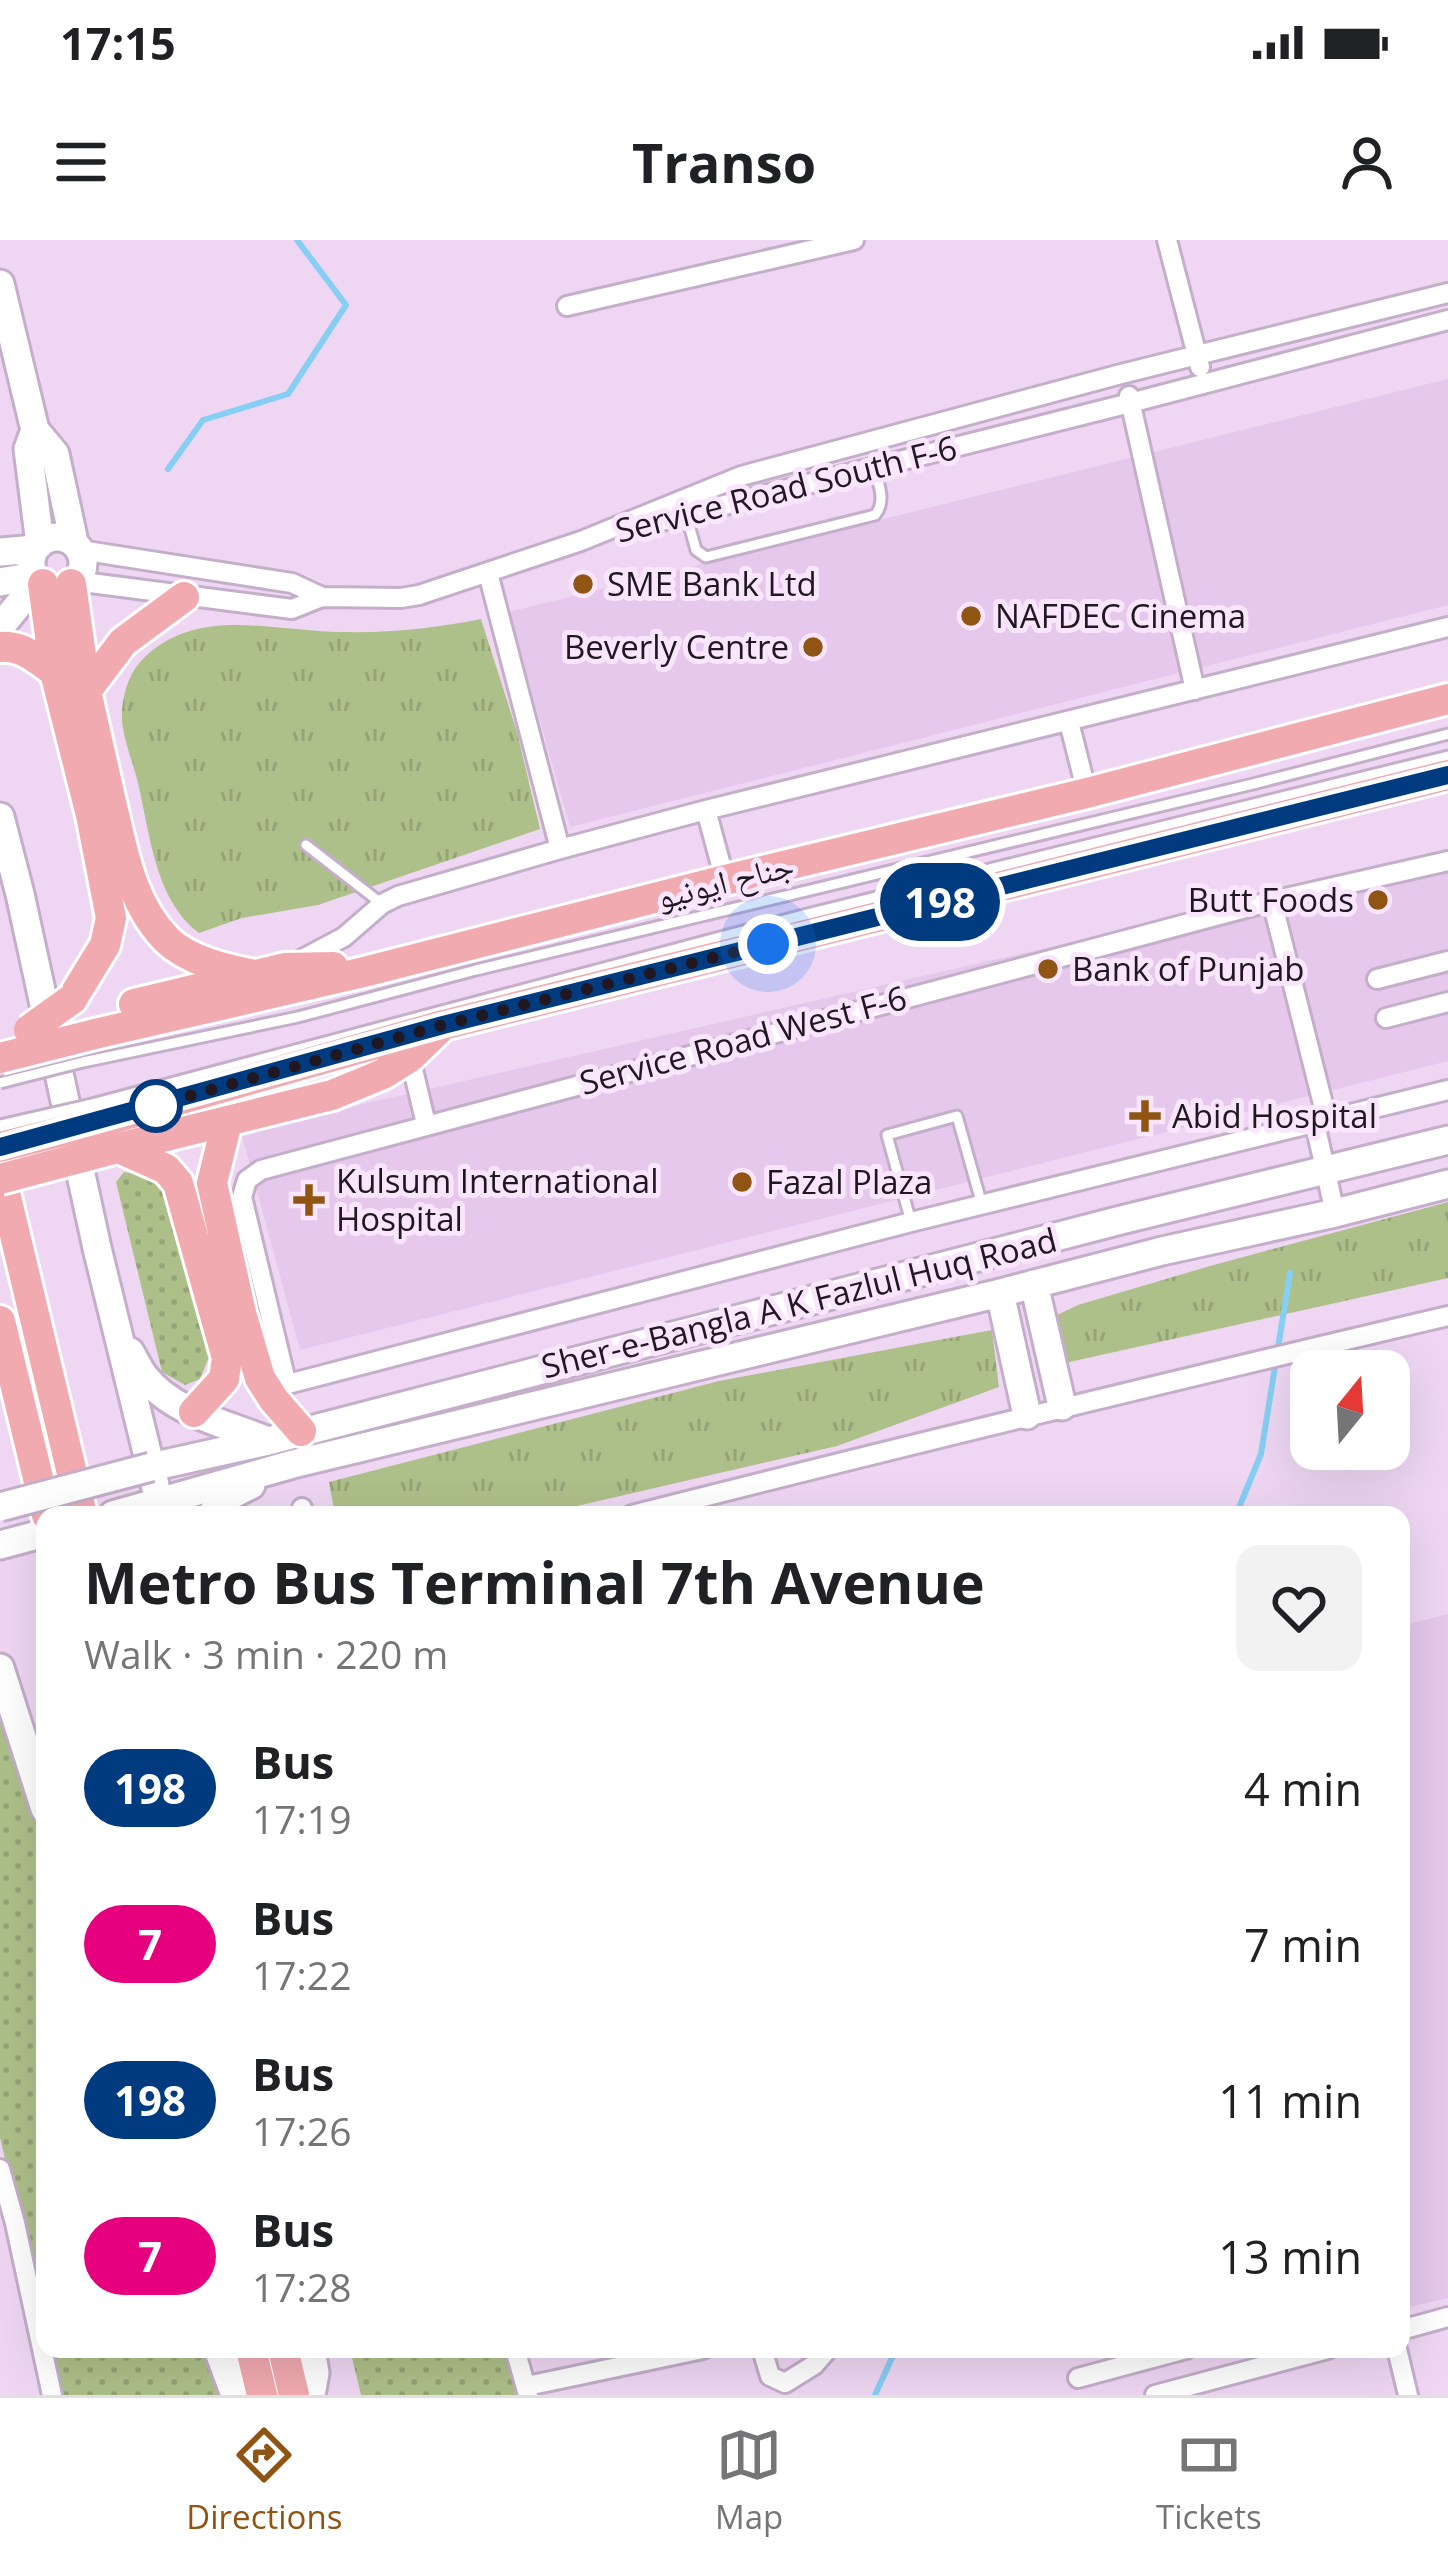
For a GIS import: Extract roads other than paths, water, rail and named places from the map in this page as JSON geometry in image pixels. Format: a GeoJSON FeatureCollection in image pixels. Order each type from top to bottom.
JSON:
{"type":"FeatureCollection","features":[{"type":"Feature","properties":{"kind":"main road"},"geometry":{"type":"LineString","coordinates":[[0,284],[35,430],[55,454],[83,561],[82,572],[49,571],[0,582]]}},
{"type":"Feature","properties":{"kind":"main road"},"geometry":{"type":"LineString","coordinates":[[35,430],[28,449],[49,571],[55,672],[111,918],[84,1028]]}},
{"type":"Feature","properties":{"kind":"main road"},"geometry":{"type":"LineString","coordinates":[[77,546],[56,537],[49,571],[86,692],[127,874],[147,913],[169,941],[223,968],[254,975]]}},
{"type":"Feature","properties":{"kind":"main road"},"geometry":{"type":"LineString","coordinates":[[0,552],[49,571]]}},
{"type":"Feature","properties":{"kind":"main road"},"geometry":{"type":"LineString","coordinates":[[0,627],[49,571]]}},
{"type":"Feature","properties":{"kind":"main road"},"geometry":{"type":"LineString","coordinates":[[86,692],[123,642],[184,597]]}},
{"type":"Feature","properties":{"kind":"main road"},"geometry":{"type":"LineString","coordinates":[[0,647],[24,650],[55,672]]}},
{"type":"Feature","properties":{"kind":"main road","name":"جناح ایونیو"},"geometry":{"type":"LineString","coordinates":[[0,1058],[84,1028],[364,972],[1448,699]]}},
{"type":"Feature","properties":{"kind":"main road"},"geometry":{"type":"LineString","coordinates":[[80,1506],[0,1175],[104,1132],[443,1025],[1448,775]]}},
{"type":"Feature","properties":{"kind":"main road"},"geometry":{"type":"LineString","coordinates":[[0,817],[159,1506]]}},
{"type":"Feature","properties":{"kind":"main road"},"geometry":{"type":"LineString","coordinates":[[14,1034],[84,1028],[285,968],[319,966],[364,972]]}},
{"type":"Feature","properties":{"kind":"main road"},"geometry":{"type":"LineString","coordinates":[[0,1147],[227,1122],[332,1095],[383,1075],[443,1025]]}},
{"type":"Feature","properties":{"kind":"main road"},"geometry":{"type":"LineString","coordinates":[[227,1122],[212,1184],[254,1363],[301,1430]]}},
{"type":"Feature","properties":{"kind":"main road"},"geometry":{"type":"LineString","coordinates":[[104,1132],[166,1169],[178,1183],[227,1358],[224,1379],[194,1412]]}},
{"type":"Feature","properties":{"kind":"main road","name":"Sher-e-Bangla A K Fazlul Huq Road"},"geometry":{"type":"LineString","coordinates":[[0,1507],[1448,1140]]}},
{"type":"Feature","properties":{"kind":"main road","name":"Sher-e-Bangla A K Fazlul Huq Road"},"geometry":{"type":"LineString","coordinates":[[169,1506],[292,1464],[1448,1184]]}},
{"type":"Feature","properties":{"kind":"main road"},"geometry":{"type":"LineString","coordinates":[[1034,1284],[1062,1406]]}},
{"type":"Feature","properties":{"kind":"main road"},"geometry":{"type":"LineString","coordinates":[[1000,1293],[1027,1415]]}},
{"type":"Feature","properties":{"kind":"main road"},"geometry":{"type":"LineString","coordinates":[[0,1321],[45,1506]]}},
{"type":"Feature","properties":{"kind":"main road"},"geometry":{"type":"LineString","coordinates":[[116,1328],[146,1379],[167,1397],[268,1441]]}},
{"type":"Feature","properties":{"kind":"main road"},"geometry":{"type":"LineString","coordinates":[[220,1506],[231,1495],[292,1464]]}},
{"type":"Feature","properties":{"kind":"main road"},"geometry":{"type":"LineString","coordinates":[[0,1545],[36,1535]]}},
{"type":"Feature","properties":{"kind":"main road"},"geometry":{"type":"LineString","coordinates":[[0,1668],[36,1782]]}},
{"type":"Feature","properties":{"kind":"main road"},"geometry":{"type":"LineString","coordinates":[[222,2358],[236,2395]]}},
{"type":"Feature","properties":{"kind":"main road"},"geometry":{"type":"LineString","coordinates":[[253,2358],[262,2395]]}},
{"type":"Feature","properties":{"kind":"main road"},"geometry":{"type":"LineString","coordinates":[[285,2358],[294,2395]]}},
{"type":"Feature","properties":{"kind":"main road"},"geometry":{"type":"LineString","coordinates":[[311,2395],[312,2358]]}},
{"type":"Feature","properties":{"kind":"street"},"geometry":{"type":"LineString","coordinates":[[567,306],[854,240]]}},
{"type":"Feature","properties":{"kind":"street"},"geometry":{"type":"LineString","coordinates":[[1168,240],[1205,383]]}},
{"type":"Feature","properties":{"kind":"street","name":"Service Road South F-6"},"geometry":{"type":"LineString","coordinates":[[581,541],[741,476],[1448,293]]}},
{"type":"Feature","properties":{"kind":"street","name":"Service Road South F-6"},"geometry":{"type":"LineString","coordinates":[[581,541],[1448,320]]}},
{"type":"Feature","properties":{"kind":"street"},"geometry":{"type":"LineString","coordinates":[[1121,374],[1195,690]]}},
{"type":"Feature","properties":{"kind":"street"},"geometry":{"type":"LineString","coordinates":[[49,571],[184,597],[292,609],[322,598],[401,598],[581,541]]}},
{"type":"Feature","properties":{"kind":"street"},"geometry":{"type":"LineString","coordinates":[[77,546],[292,583],[322,598]]}},
{"type":"Feature","properties":{"kind":"street"},"geometry":{"type":"LineString","coordinates":[[488,573],[560,849]]}},
{"type":"Feature","properties":{"kind":"street"},"geometry":{"type":"LineString","coordinates":[[285,968],[344,938],[398,896],[706,810],[1448,627]]}},
{"type":"Feature","properties":{"kind":"street"},"geometry":{"type":"LineString","coordinates":[[1069,722],[1087,793]]}},
{"type":"Feature","properties":{"kind":"street"},"geometry":{"type":"LineString","coordinates":[[706,810],[725,880]]}},
{"type":"Feature","properties":{"kind":"street","name":"Service Road West F-6"},"geometry":{"type":"LineString","coordinates":[[279,1393],[282,1361],[242,1197],[243,1186],[261,1170],[1272,901],[1448,861]]}},
{"type":"Feature","properties":{"kind":"street"},"geometry":{"type":"LineString","coordinates":[[1272,901],[1321,1122],[1335,1213]]}},
{"type":"Feature","properties":{"kind":"street"},"geometry":{"type":"LineString","coordinates":[[1377,979],[1448,961]]}},
{"type":"Feature","properties":{"kind":"street"},"geometry":{"type":"LineString","coordinates":[[1387,1018],[1448,1002]]}},
{"type":"Feature","properties":{"kind":"street"},"geometry":{"type":"LineString","coordinates":[[410,1057],[426,1124]]}},
{"type":"Feature","properties":{"kind":"street"},"geometry":{"type":"LineString","coordinates":[[279,1393],[911,1222],[1448,1090]]}},
{"type":"Feature","properties":{"kind":"street"},"geometry":{"type":"LineString","coordinates":[[668,1506],[1062,1406],[1448,1316]]}},
{"type":"Feature","properties":{"kind":"street"},"geometry":{"type":"LineString","coordinates":[[713,1495],[716,1506]]}},
{"type":"Feature","properties":{"kind":"street"},"geometry":{"type":"LineString","coordinates":[[0,2169],[7,2224],[36,2334]]}},
{"type":"Feature","properties":{"kind":"street"},"geometry":{"type":"LineString","coordinates":[[1410,2328],[1448,2318]]}},
{"type":"Feature","properties":{"kind":"street"},"geometry":{"type":"LineString","coordinates":[[42,2358],[52,2395]]}},
{"type":"Feature","properties":{"kind":"street"},"geometry":{"type":"LineString","coordinates":[[518,2358],[528,2391],[666,2358]]}},
{"type":"Feature","properties":{"kind":"street"},"geometry":{"type":"LineString","coordinates":[[765,2358],[770,2376],[785,2383],[820,2358]]}},
{"type":"Feature","properties":{"kind":"street"},"geometry":{"type":"LineString","coordinates":[[1078,2378],[1152,2358]]}},
{"type":"Feature","properties":{"kind":"street"},"geometry":{"type":"LineString","coordinates":[[1155,2395],[1294,2358]]}},
{"type":"Feature","properties":{"kind":"street"},"geometry":{"type":"LineString","coordinates":[[1399,2358],[1408,2395]]}},
{"type":"Feature","properties":{"kind":"lane"},"geometry":{"type":"LineString","coordinates":[[686,514],[700,555],[728,552],[875,514],[882,499],[874,467]]}},
{"type":"Feature","properties":{"kind":"lane"},"geometry":{"type":"LineString","coordinates":[[0,1083],[84,1028],[298,1017],[1448,734]]}},
{"type":"Feature","properties":{"kind":"lane"},"geometry":{"type":"LineString","coordinates":[[0,1125],[104,1132],[803,915],[1448,756]]}},
{"type":"Feature","properties":{"kind":"lane"},"geometry":{"type":"LineString","coordinates":[[306,845],[382,904]]}},
{"type":"Feature","properties":{"kind":"lane"},"geometry":{"type":"LineString","coordinates":[[911,1222],[887,1136],[957,1116],[982,1205]]}},
{"type":"Feature","properties":{"kind":"waterway"},"geometry":{"type":"LineString","coordinates":[[168,469],[203,420],[288,394],[346,305],[297,240]]}},
{"type":"Feature","properties":{"kind":"waterway"},"geometry":{"type":"LineString","coordinates":[[1240,1506],[1261,1454],[1290,1273]]}},
{"type":"Feature","properties":{"kind":"waterway"},"geometry":{"type":"LineString","coordinates":[[875,2395],[892,2358]]}},
{"type":"Feature","properties":{"kind":"place","name":"SME Bank Ltd"},"geometry":{"type":"Point","coordinates":[583,584]}},
{"type":"Feature","properties":{"kind":"place","name":"NAFDEC Cinema"},"geometry":{"type":"Point","coordinates":[971,616]}},
{"type":"Feature","properties":{"kind":"place","name":"Beverly Centre"},"geometry":{"type":"Point","coordinates":[813,647]}},
{"type":"Feature","properties":{"kind":"place","name":"Butt Foods"},"geometry":{"type":"Point","coordinates":[1378,900]}},
{"type":"Feature","properties":{"kind":"place","name":"Bank of Punjab"},"geometry":{"type":"Point","coordinates":[1048,969]}},
{"type":"Feature","properties":{"kind":"place","name":"Abid Hospital"},"geometry":{"type":"Point","coordinates":[1145,1116]}},
{"type":"Feature","properties":{"kind":"place","name":"Fazal Plaza"},"geometry":{"type":"Point","coordinates":[742,1182]}},
{"type":"Feature","properties":{"kind":"place","name":"Kulsum International Hospital"},"geometry":{"type":"Point","coordinates":[309,1200]}}]}
